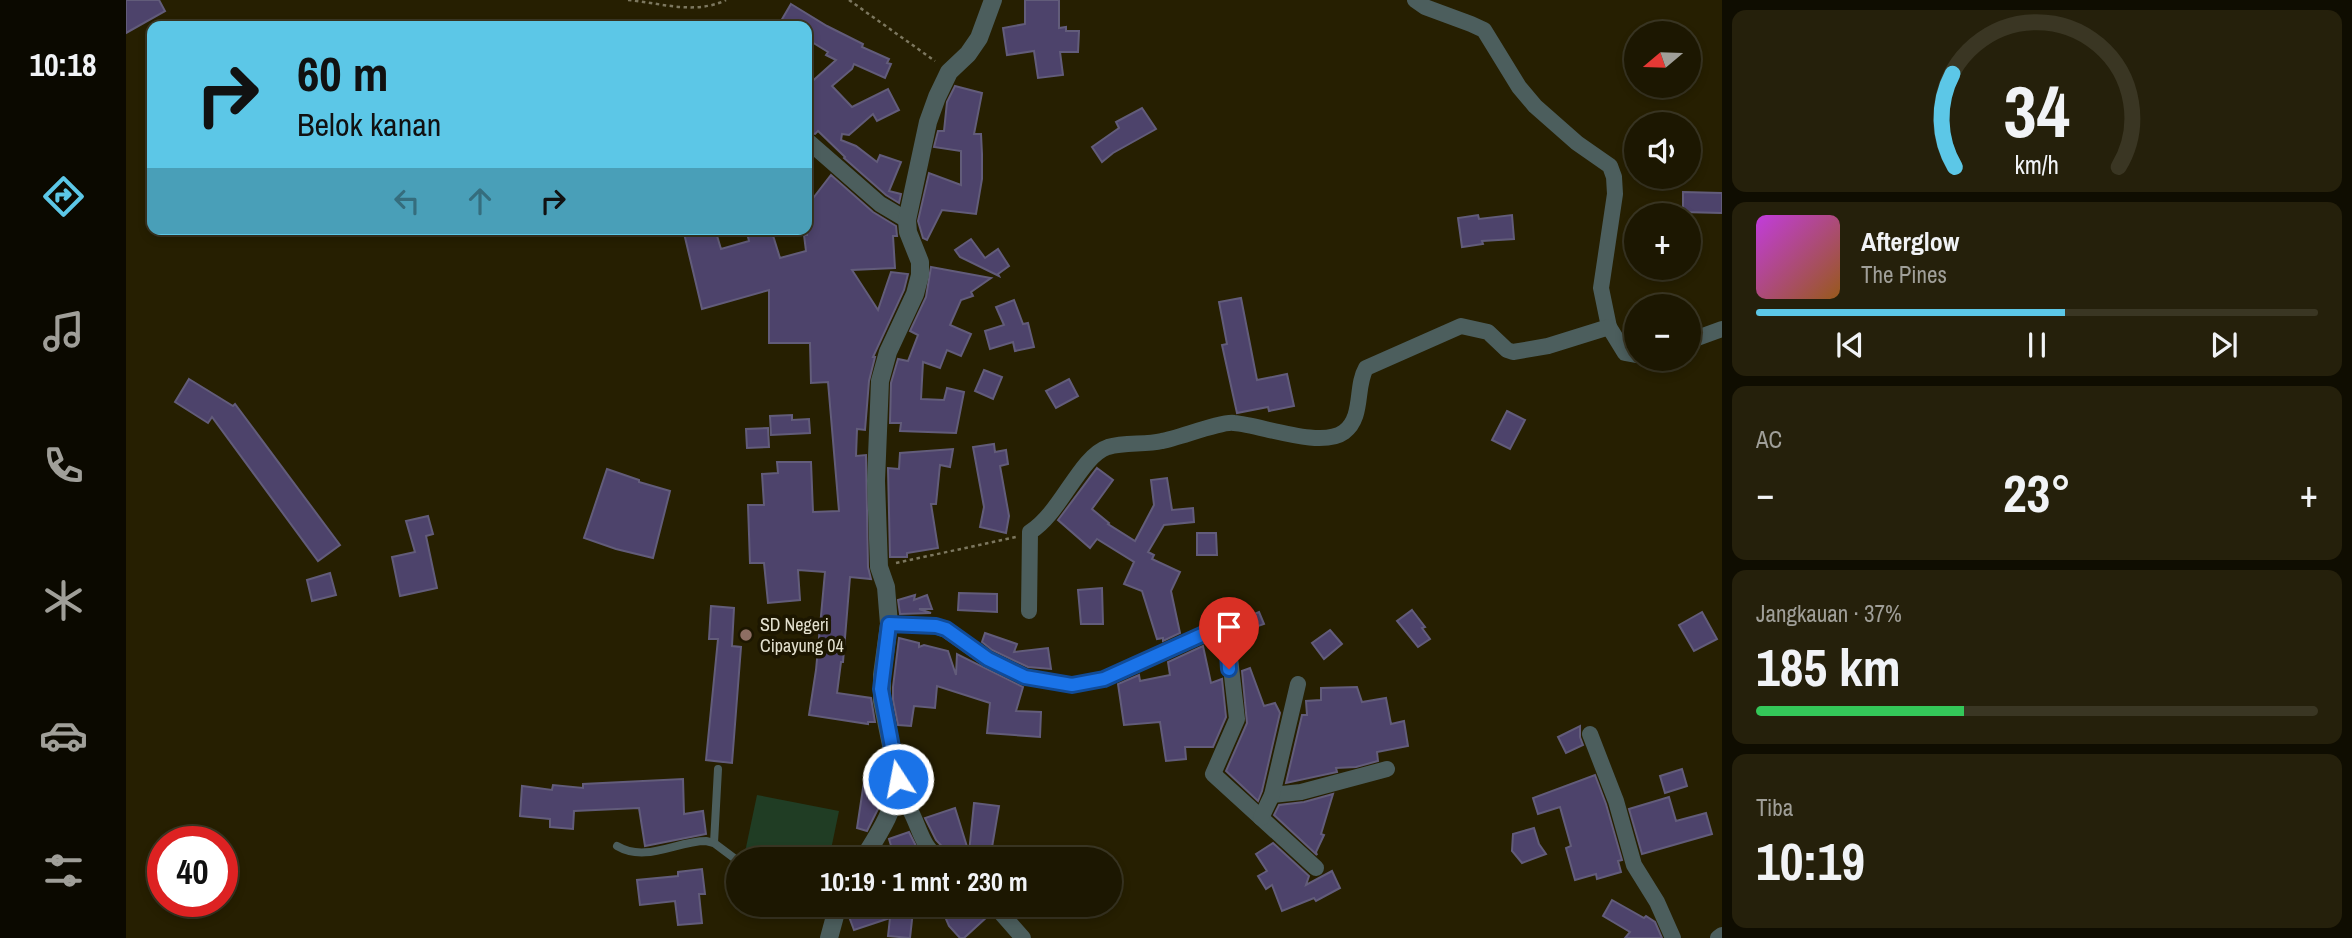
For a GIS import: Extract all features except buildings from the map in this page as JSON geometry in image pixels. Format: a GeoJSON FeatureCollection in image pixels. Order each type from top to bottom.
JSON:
{"type":"FeatureCollection","features":[{"type":"Feature","properties":{"kind":"street"},"geometry":{"type":"LineString","coordinates":[[870,847],[885,823],[897,794],[897,769],[881,689],[889,624],[886,587],[878,567],[876,481],[880,381],[888,352],[915,294],[920,269],[908,232],[907,220],[928,122],[949,72],[968,54],[979,38],[993,0]]}},
{"type":"Feature","properties":{"kind":"street"},"geometry":{"type":"LineString","coordinates":[[1415,0],[1425,8],[1484,30],[1519,88],[1535,106],[1577,143],[1609,166],[1614,177],[1615,194],[1601,288],[1609,327],[1624,351]]}},
{"type":"Feature","properties":{"kind":"street"},"geometry":{"type":"LineString","coordinates":[[812,145],[880,204],[907,220]]}},
{"type":"Feature","properties":{"kind":"street"},"geometry":{"type":"LineString","coordinates":[[1029,611],[1030,532],[1046,519],[1091,457],[1109,446],[1160,442],[1233,422],[1268,431],[1326,439],[1344,432],[1353,424],[1366,368],[1461,326],[1488,332],[1507,350],[1513,352],[1548,346],[1609,327]]}},
{"type":"Feature","properties":{"kind":"street"},"geometry":{"type":"LineString","coordinates":[[1701,337],[1722,329]]}},
{"type":"Feature","properties":{"kind":"street"},"geometry":{"type":"LineString","coordinates":[[889,624],[936,626],[946,629],[988,659],[1025,677],[1072,685],[1104,679],[1226,624],[1229,669],[1237,719],[1213,774],[1315,868]]}},
{"type":"Feature","properties":{"kind":"street"},"geometry":{"type":"LineString","coordinates":[[1261,818],[1272,794],[1298,684]]}},
{"type":"Feature","properties":{"kind":"street"},"geometry":{"type":"LineString","coordinates":[[1590,734],[1616,802],[1634,865],[1657,902],[1673,938]]}},
{"type":"Feature","properties":{"kind":"street"},"geometry":{"type":"LineString","coordinates":[[1272,794],[1301,792],[1387,769]]}},
{"type":"Feature","properties":{"kind":"street"},"geometry":{"type":"LineString","coordinates":[[897,794],[906,801],[927,847]]}},
{"type":"Feature","properties":{"kind":"street"},"geometry":{"type":"LineString","coordinates":[[829,938],[835,917]]}},
{"type":"Feature","properties":{"kind":"street"},"geometry":{"type":"LineString","coordinates":[[1005,917],[1023,938]]}},
{"type":"Feature","properties":{"kind":"lane"},"geometry":{"type":"LineString","coordinates":[[714,843],[718,769]]}},
{"type":"Feature","properties":{"kind":"lane"},"geometry":{"type":"LineString","coordinates":[[617,846],[627,852],[641,853],[698,841],[714,843],[726,852]]}},
{"type":"Feature","properties":{"kind":"path"},"geometry":{"type":"LineString","coordinates":[[628,0],[691,8],[709,7],[726,0]]}},
{"type":"Feature","properties":{"kind":"path"},"geometry":{"type":"LineString","coordinates":[[849,0],[949,72]]}},
{"type":"Feature","properties":{"kind":"path"},"geometry":{"type":"LineString","coordinates":[[878,567],[1018,537],[1030,532]]}},
{"type":"Feature","properties":{"kind":"green space"},"geometry":{"type":"Polygon","coordinates":[[[757,795],[839,811],[832,847],[746,847],[757,795]]]}},
{"type":"Feature","properties":{"kind":"place","name":"SD Negeri Cipayung 04"},"geometry":{"type":"Point","coordinates":[746,635]}},
{"type":"Feature","properties":{"kind":"route"},"geometry":{"type":"LineString","coordinates":[[898,779],[881,689],[889,624],[926,625],[946,629],[969,648],[1025,677],[1072,685],[1104,679],[1226,624],[1229,669]]}}]}
